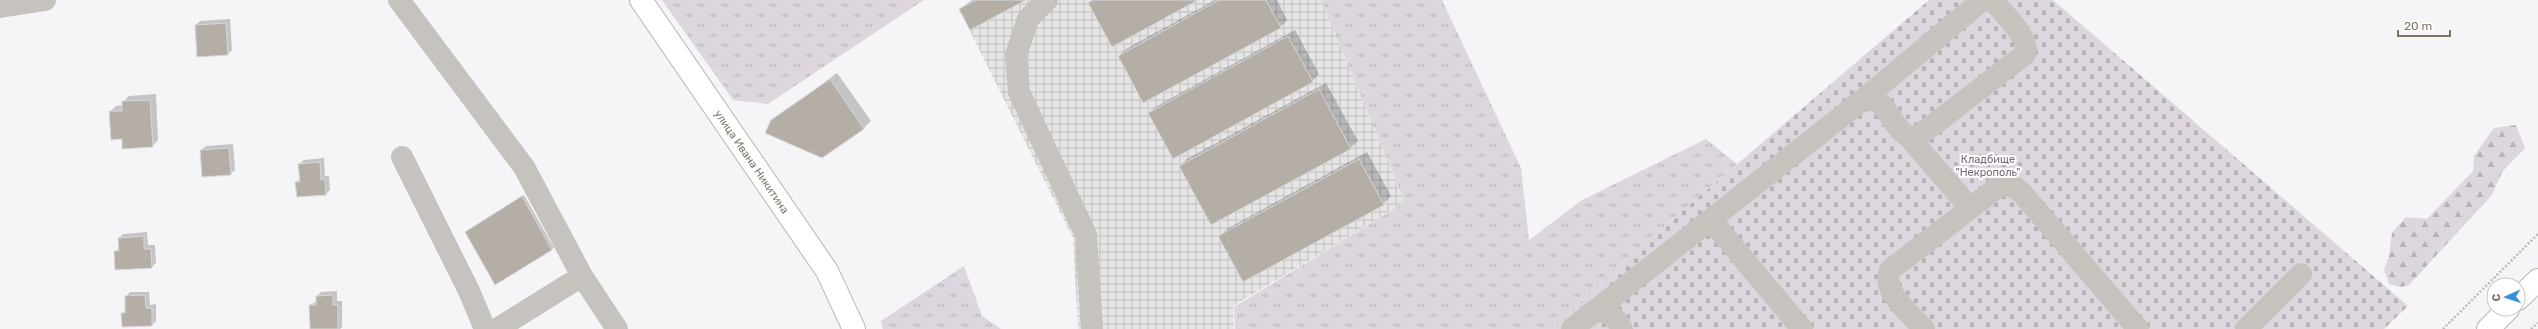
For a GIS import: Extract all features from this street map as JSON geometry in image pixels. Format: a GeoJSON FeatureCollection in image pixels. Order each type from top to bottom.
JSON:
{"type":"FeatureCollection","features":[{"type":"Feature","properties":{"kind":"main road","name":"улица Ивана Никитина"},"geometry":{"type":"LineString","coordinates":[[641,0],[827,271],[854,329]]}},
{"type":"Feature","properties":{"kind":"main road"},"geometry":{"type":"LineString","coordinates":[[2526,292],[2538,280]]}},
{"type":"Feature","properties":{"kind":"main road"},"geometry":{"type":"LineString","coordinates":[[2488,329],[2500,317]]}},
{"type":"Feature","properties":{"kind":"street"},"geometry":{"type":"LineString","coordinates":[[0,7],[45,0]]}},
{"type":"Feature","properties":{"kind":"street"},"geometry":{"type":"LineString","coordinates":[[399,0],[524,167],[582,276],[617,329]]}},
{"type":"Feature","properties":{"kind":"street"},"geometry":{"type":"LineString","coordinates":[[1047,0],[1028,19],[1016,55],[1019,92],[1086,235],[1092,329]]}},
{"type":"Feature","properties":{"kind":"street"},"geometry":{"type":"LineString","coordinates":[[1572,329],[1702,224],[1711,220],[1874,94],[1980,2],[1987,0],[1995,3],[2025,40],[2026,52],[1917,140]]}},
{"type":"Feature","properties":{"kind":"street"},"geometry":{"type":"LineString","coordinates":[[1874,94],[1917,140],[1970,208]]}},
{"type":"Feature","properties":{"kind":"street"},"geometry":{"type":"LineString","coordinates":[[402,158],[469,291],[485,329]]}},
{"type":"Feature","properties":{"kind":"street"},"geometry":{"type":"LineString","coordinates":[[1924,329],[1892,293],[1888,285],[1887,277],[1890,270],[1970,208],[2003,185],[2017,188],[2138,329]]}},
{"type":"Feature","properties":{"kind":"street"},"geometry":{"type":"LineString","coordinates":[[1711,220],[1802,329]]}},
{"type":"Feature","properties":{"kind":"street"},"geometry":{"type":"LineString","coordinates":[[2246,329],[2301,274]]}},
{"type":"Feature","properties":{"kind":"street"},"geometry":{"type":"LineString","coordinates":[[496,329],[582,276]]}},
{"type":"Feature","properties":{"kind":"street"},"geometry":{"type":"LineString","coordinates":[[1616,295],[1614,306],[1619,323]]}},
{"type":"Feature","properties":{"kind":"street"},"geometry":{"type":"LineString","coordinates":[[1588,315],[1603,311],[1619,323]]}},
{"type":"Feature","properties":{"kind":"path"},"geometry":{"type":"LineString","coordinates":[[2443,329],[2538,234]]}},
{"type":"Feature","properties":{"kind":"path"},"geometry":{"type":"LineString","coordinates":[[2531,329],[2538,323]]}},
{"type":"Feature","properties":{"kind":"shaded area"},"geometry":{"type":"Polygon","coordinates":[[[974,0],[1321,0],[1405,202],[1233,306],[1234,329],[1078,329],[1073,238],[959,9],[974,0]]]}},
{"type":"Feature","properties":{"kind":"green space"},"geometry":{"type":"Polygon","coordinates":[[[662,0],[924,0],[768,104],[733,100],[662,0]]]}},
{"type":"Feature","properties":{"kind":"green space"},"geometry":{"type":"Polygon","coordinates":[[[1321,0],[1442,0],[1521,168],[1529,240],[1582,200],[1706,139],[1737,164],[1610,273],[1554,329],[1235,329],[1234,307],[1405,202],[1321,0]]]}},
{"type":"Feature","properties":{"kind":"green space","name":"Кладбище \"Некрополь\""},"geometry":{"type":"Polygon","coordinates":[[[1929,0],[2053,0],[2408,306],[2384,329],[1554,329],[1610,273],[1929,0]]]}},
{"type":"Feature","properties":{"kind":"green space"},"geometry":{"type":"Polygon","coordinates":[[[2516,125],[2525,148],[2502,172],[2492,195],[2409,285],[2400,287],[2389,284],[2384,270],[2389,256],[2392,233],[2406,217],[2427,219],[2473,171],[2474,156],[2494,128],[2516,125]]]}},
{"type":"Feature","properties":{"kind":"green space"},"geometry":{"type":"Polygon","coordinates":[[[964,266],[982,316],[1001,329],[883,329],[881,321],[964,266]]]}},
{"type":"Feature","properties":{"kind":"building"},"geometry":{"type":"Polygon","coordinates":[[[976,0],[1026,0],[970,30],[959,9],[976,0]]]}},
{"type":"Feature","properties":{"kind":"building"},"geometry":{"type":"Polygon","coordinates":[[[1093,0],[1198,0],[1112,47],[1088,3],[1093,0]]]}},
{"type":"Feature","properties":{"kind":"building"},"geometry":{"type":"Polygon","coordinates":[[[1219,0],[1266,0],[1281,28],[1143,103],[1118,56],[1219,0]]]}},
{"type":"Feature","properties":{"kind":"building"},"geometry":{"type":"Polygon","coordinates":[[[226,23],[228,55],[197,57],[195,25],[226,23]]]}},
{"type":"Feature","properties":{"kind":"building"},"geometry":{"type":"Polygon","coordinates":[[[1288,36],[1313,82],[1173,159],[1148,113],[1288,36]]]}},
{"type":"Feature","properties":{"kind":"building"},"geometry":{"type":"Polygon","coordinates":[[[830,79],[864,129],[822,158],[765,133],[771,120],[830,79]]]}},
{"type":"Feature","properties":{"kind":"building"},"geometry":{"type":"Polygon","coordinates":[[[1319,89],[1351,149],[1211,225],[1179,166],[1319,89]]]}},
{"type":"Feature","properties":{"kind":"building"},"geometry":{"type":"Polygon","coordinates":[[[150,100],[153,147],[122,149],[122,139],[111,140],[109,111],[122,111],[122,101],[150,100]]]}},
{"type":"Feature","properties":{"kind":"building"},"geometry":{"type":"Polygon","coordinates":[[[229,148],[231,175],[202,177],[200,150],[229,148]]]}},
{"type":"Feature","properties":{"kind":"building"},"geometry":{"type":"Polygon","coordinates":[[[1359,159],[1384,205],[1243,282],[1218,236],[1359,159]]]}},
{"type":"Feature","properties":{"kind":"building"},"geometry":{"type":"Polygon","coordinates":[[[320,162],[321,180],[325,179],[326,195],[297,197],[295,182],[300,182],[298,164],[320,162]]]}},
{"type":"Feature","properties":{"kind":"building"},"geometry":{"type":"Polygon","coordinates":[[[522,196],[552,250],[495,285],[465,232],[522,196]]]}},
{"type":"Feature","properties":{"kind":"building"},"geometry":{"type":"Polygon","coordinates":[[[144,236],[144,249],[151,249],[152,268],[115,270],[114,251],[119,251],[118,238],[144,236]]]}},
{"type":"Feature","properties":{"kind":"building"},"geometry":{"type":"Polygon","coordinates":[[[145,295],[146,308],[152,308],[152,326],[122,327],[121,313],[125,313],[125,296],[145,295]]]}},
{"type":"Feature","properties":{"kind":"building"},"geometry":{"type":"Polygon","coordinates":[[[333,295],[333,305],[338,305],[338,329],[310,329],[309,305],[316,305],[316,296],[333,295]]]}}]}
